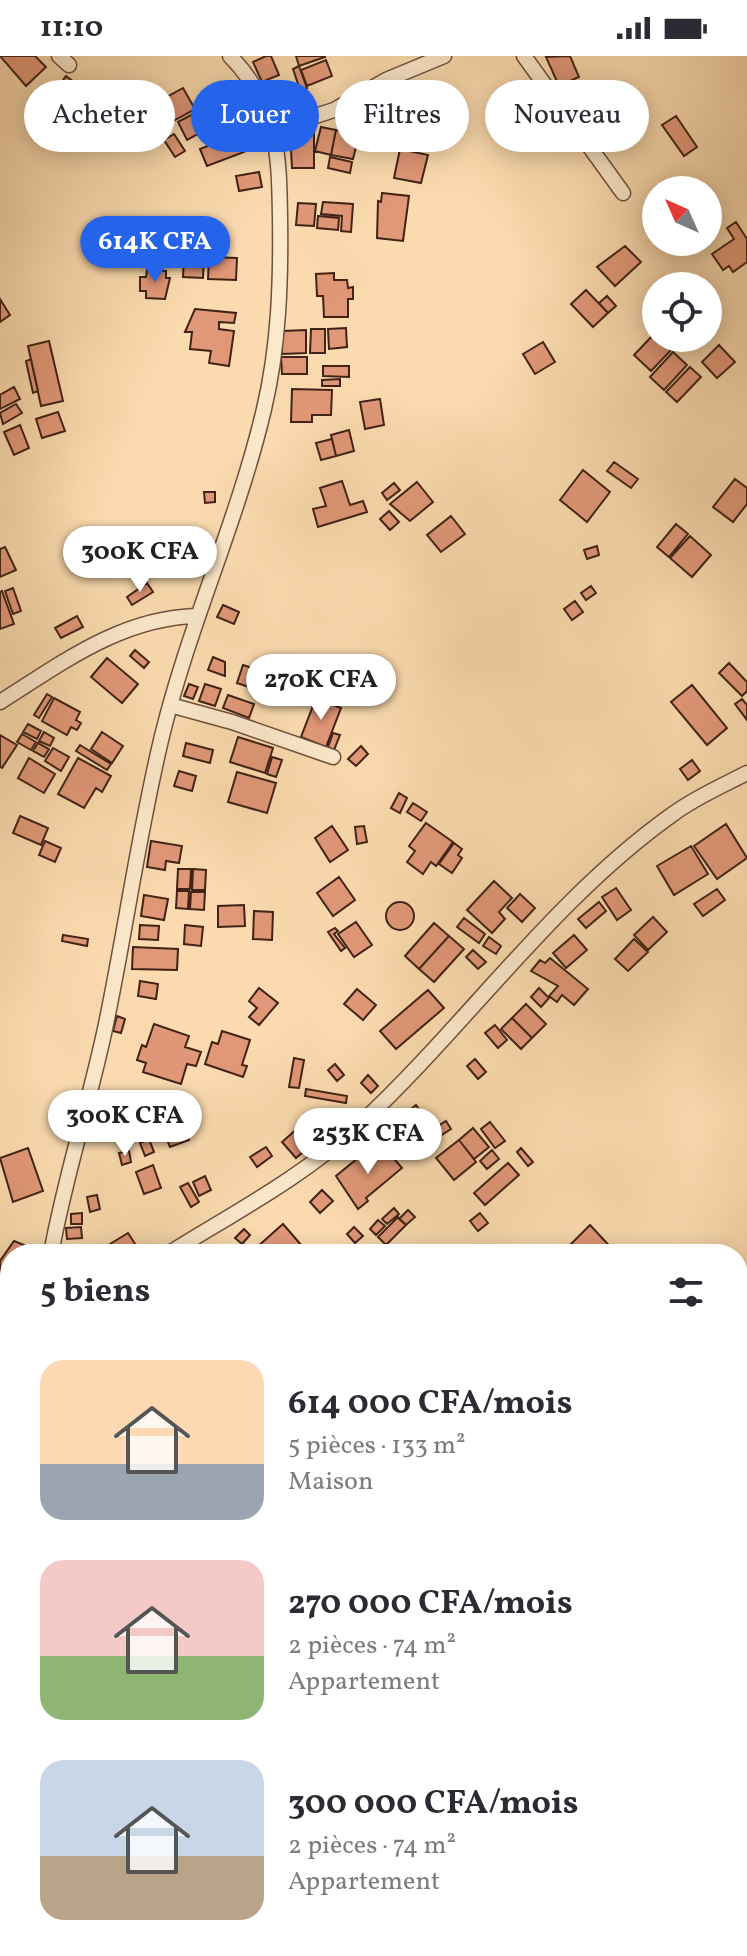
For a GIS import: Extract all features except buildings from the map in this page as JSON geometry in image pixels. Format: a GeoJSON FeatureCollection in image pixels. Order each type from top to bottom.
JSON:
{"type":"FeatureCollection","features":[{"type":"Feature","properties":{"kind":"street"},"geometry":{"type":"LineString","coordinates":[[230,56],[249,80]]}},
{"type":"Feature","properties":{"kind":"street"},"geometry":{"type":"LineString","coordinates":[[319,115],[334,110],[413,67],[444,56]]}},
{"type":"Feature","properties":{"kind":"street"},"geometry":{"type":"LineString","coordinates":[[524,56],[623,193]]}},
{"type":"Feature","properties":{"kind":"street"},"geometry":{"type":"LineString","coordinates":[[53,1244],[106,1027],[144,811],[170,705],[196,616],[252,450],[275,352],[280,236],[276,152]]}},
{"type":"Feature","properties":{"kind":"street"},"geometry":{"type":"LineString","coordinates":[[0,702],[123,629],[157,619],[196,616]]}},
{"type":"Feature","properties":{"kind":"street"},"geometry":{"type":"LineString","coordinates":[[170,705],[232,722],[333,757]]}},
{"type":"Feature","properties":{"kind":"street"},"geometry":{"type":"LineString","coordinates":[[184,1244],[280,1184],[356,1128],[593,882],[672,815],[747,773]]}}]}
